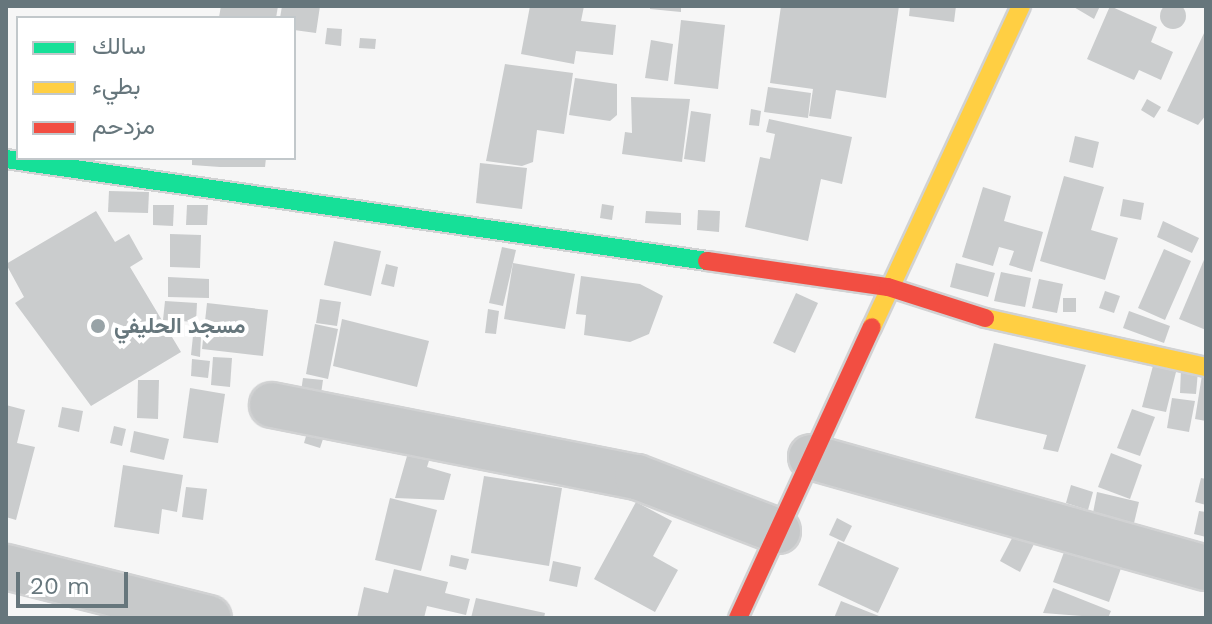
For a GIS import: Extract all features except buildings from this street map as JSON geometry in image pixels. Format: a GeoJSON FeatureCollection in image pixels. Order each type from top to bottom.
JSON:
{"type":"FeatureCollection","features":[{"type":"Feature","properties":{"kind":"street"},"geometry":{"type":"LineString","coordinates":[[738,618],[1019,6]]}},
{"type":"Feature","properties":{"kind":"street"},"geometry":{"type":"LineString","coordinates":[[6,159],[888,287],[996,322],[1206,367]]}},
{"type":"Feature","properties":{"kind":"street"},"geometry":{"type":"LineString","coordinates":[[272,405],[637,477],[778,531]]}},
{"type":"Feature","properties":{"kind":"street"},"geometry":{"type":"LineString","coordinates":[[811,457],[1206,568]]}},
{"type":"Feature","properties":{"kind":"street"},"geometry":{"type":"LineString","coordinates":[[6,567],[209,618]]}},
{"type":"Feature","properties":{"kind":"traffic: fast"},"geometry":{"type":"LineString","coordinates":[[6,159],[707,261]]}},
{"type":"Feature","properties":{"kind":"traffic: slow"},"geometry":{"type":"LineString","coordinates":[[872,327],[1021,6]]}},
{"type":"Feature","properties":{"kind":"traffic: slow"},"geometry":{"type":"LineString","coordinates":[[985,318],[1206,367]]}},
{"type":"Feature","properties":{"kind":"traffic: jam"},"geometry":{"type":"LineString","coordinates":[[707,261],[888,287],[985,318]]}},
{"type":"Feature","properties":{"kind":"traffic: jam"},"geometry":{"type":"LineString","coordinates":[[738,618],[872,327]]}},
{"type":"Feature","properties":{"kind":"place","name":"مسجد الحليفي"},"geometry":{"type":"Point","coordinates":[98,326]}}]}
